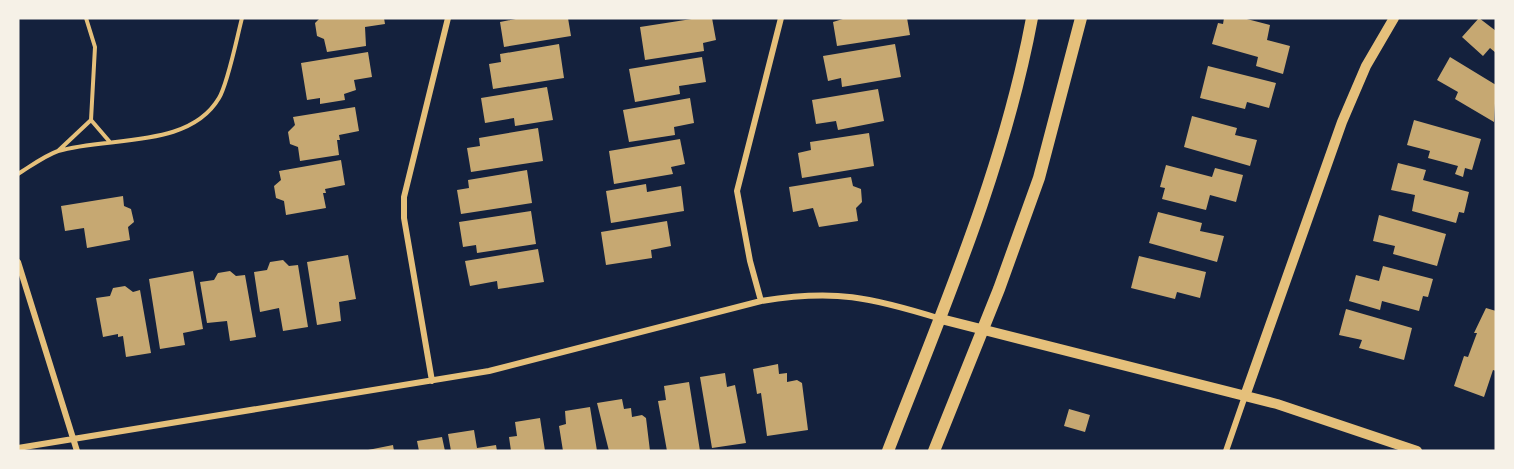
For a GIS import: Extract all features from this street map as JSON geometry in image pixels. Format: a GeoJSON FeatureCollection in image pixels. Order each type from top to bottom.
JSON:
{"type":"FeatureCollection","features":[{"type":"Feature","properties":{"kind":"main road"},"geometry":{"type":"LineString","coordinates":[[888,451],[941,319],[981,210],[1012,107],[1032,18]]}},
{"type":"Feature","properties":{"kind":"main road"},"geometry":{"type":"LineString","coordinates":[[934,451],[1039,178],[1081,18]]}},
{"type":"Feature","properties":{"kind":"street"},"geometry":{"type":"LineString","coordinates":[[432,381],[404,218],[404,197],[448,18]]}},
{"type":"Feature","properties":{"kind":"street"},"geometry":{"type":"LineString","coordinates":[[761,302],[748,254],[737,191],[782,18]]}},
{"type":"Feature","properties":{"kind":"street"},"geometry":{"type":"LineString","coordinates":[[1226,451],[1342,122],[1366,66],[1394,18]]}},
{"type":"Feature","properties":{"kind":"street"},"geometry":{"type":"LineString","coordinates":[[18,262],[77,451]]}},
{"type":"Feature","properties":{"kind":"street"},"geometry":{"type":"LineString","coordinates":[[18,448],[73,441],[489,371],[761,302],[804,294],[847,295],[876,299],[982,330],[1245,396],[1378,436],[1417,451]]}},
{"type":"Feature","properties":{"kind":"path"},"geometry":{"type":"LineString","coordinates":[[18,174],[58,151],[91,120],[95,47],[86,18]]}},
{"type":"Feature","properties":{"kind":"path"},"geometry":{"type":"LineString","coordinates":[[58,151],[109,141],[173,134],[199,120],[220,98],[242,18]]}},
{"type":"Feature","properties":{"kind":"path"},"geometry":{"type":"LineString","coordinates":[[91,120],[109,141]]}},
{"type":"Feature","properties":{"kind":"building"},"geometry":{"type":"Polygon","coordinates":[[[320,18],[384,18],[385,24],[365,27],[366,46],[327,52],[324,39],[317,36],[315,23],[320,18]]]}},
{"type":"Feature","properties":{"kind":"building"},"geometry":{"type":"Polygon","coordinates":[[[521,18],[568,18],[571,36],[504,47],[500,22],[521,18]]]}},
{"type":"Feature","properties":{"kind":"building"},"geometry":{"type":"Polygon","coordinates":[[[712,18],[716,40],[703,43],[704,51],[645,60],[640,27],[712,18]]]}},
{"type":"Feature","properties":{"kind":"building"},"geometry":{"type":"Polygon","coordinates":[[[846,18],[907,18],[910,35],[837,46],[833,22],[846,18]]]}},
{"type":"Feature","properties":{"kind":"building"},"geometry":{"type":"Polygon","coordinates":[[[1224,18],[1243,18],[1270,25],[1267,40],[1290,46],[1283,74],[1256,66],[1258,57],[1212,44],[1218,23],[1223,24],[1224,18]]]}},
{"type":"Feature","properties":{"kind":"building"},"geometry":{"type":"Polygon","coordinates":[[[1479,18],[1496,31],[1496,53],[1490,48],[1483,56],[1462,37],[1479,18]]]}},
{"type":"Feature","properties":{"kind":"building"},"geometry":{"type":"Polygon","coordinates":[[[559,44],[564,78],[493,89],[489,64],[501,62],[500,54],[559,44]]]}},
{"type":"Feature","properties":{"kind":"building"},"geometry":{"type":"Polygon","coordinates":[[[895,44],[901,77],[842,87],[841,78],[828,81],[823,56],[895,44]]]}},
{"type":"Feature","properties":{"kind":"building"},"geometry":{"type":"Polygon","coordinates":[[[368,52],[372,77],[354,80],[356,90],[344,94],[345,100],[320,104],[320,98],[307,100],[301,63],[368,52]]]}},
{"type":"Feature","properties":{"kind":"building"},"geometry":{"type":"Polygon","coordinates":[[[702,57],[706,82],[679,86],[680,94],[635,102],[629,69],[702,57]]]}},
{"type":"Feature","properties":{"kind":"building"},"geometry":{"type":"Polygon","coordinates":[[[1450,57],[1496,85],[1494,122],[1455,99],[1458,92],[1437,80],[1450,57]]]}},
{"type":"Feature","properties":{"kind":"building"},"geometry":{"type":"Polygon","coordinates":[[[1208,66],[1276,83],[1269,108],[1247,102],[1245,109],[1200,98],[1208,66]]]}},
{"type":"Feature","properties":{"kind":"building"},"geometry":{"type":"Polygon","coordinates":[[[547,87],[553,120],[515,126],[514,118],[485,123],[481,98],[547,87]]]}},
{"type":"Feature","properties":{"kind":"building"},"geometry":{"type":"Polygon","coordinates":[[[878,89],[884,121],[838,130],[836,121],[816,124],[812,100],[878,89]]]}},
{"type":"Feature","properties":{"kind":"building"},"geometry":{"type":"Polygon","coordinates":[[[690,98],[694,123],[674,127],[675,135],[629,142],[623,110],[690,98]]]}},
{"type":"Feature","properties":{"kind":"building"},"geometry":{"type":"Polygon","coordinates":[[[355,107],[359,131],[339,135],[340,140],[337,140],[339,155],[300,161],[298,147],[290,144],[288,132],[295,125],[293,117],[355,107]]]}},
{"type":"Feature","properties":{"kind":"building"},"geometry":{"type":"Polygon","coordinates":[[[1192,116],[1237,128],[1235,135],[1257,140],[1250,166],[1184,147],[1192,116]]]}},
{"type":"Feature","properties":{"kind":"building"},"geometry":{"type":"Polygon","coordinates":[[[1414,120],[1481,139],[1472,170],[1465,168],[1463,177],[1455,174],[1458,166],[1428,158],[1430,151],[1407,145],[1414,120]]]}},
{"type":"Feature","properties":{"kind":"building"},"geometry":{"type":"Polygon","coordinates":[[[538,128],[543,161],[471,172],[467,148],[480,146],[479,138],[538,128]]]}},
{"type":"Feature","properties":{"kind":"building"},"geometry":{"type":"Polygon","coordinates":[[[869,133],[874,166],[802,178],[798,153],[811,150],[810,142],[869,133]]]}},
{"type":"Feature","properties":{"kind":"building"},"geometry":{"type":"Polygon","coordinates":[[[680,139],[685,164],[671,167],[673,174],[614,184],[609,151],[680,139]]]}},
{"type":"Feature","properties":{"kind":"building"},"geometry":{"type":"Polygon","coordinates":[[[341,160],[345,185],[325,189],[326,193],[323,193],[326,208],[286,215],[284,201],[276,198],[274,186],[281,180],[279,171],[341,160]]]}},
{"type":"Feature","properties":{"kind":"building"},"geometry":{"type":"Polygon","coordinates":[[[1398,163],[1426,170],[1423,180],[1469,192],[1464,213],[1459,212],[1456,223],[1412,211],[1415,195],[1391,190],[1398,163]]]}},
{"type":"Feature","properties":{"kind":"building"},"geometry":{"type":"Polygon","coordinates":[[[1166,165],[1212,177],[1215,168],[1243,175],[1236,202],[1210,195],[1206,210],[1162,199],[1165,188],[1160,187],[1166,165]]]}},
{"type":"Feature","properties":{"kind":"building"},"geometry":{"type":"Polygon","coordinates":[[[527,170],[532,203],[461,214],[457,190],[469,188],[468,180],[527,170]]]}},
{"type":"Feature","properties":{"kind":"building"},"geometry":{"type":"Polygon","coordinates":[[[851,177],[853,186],[861,189],[862,202],[856,208],[858,221],[819,227],[813,208],[793,212],[789,187],[851,177]]]}},
{"type":"Feature","properties":{"kind":"building"},"geometry":{"type":"Polygon","coordinates":[[[646,184],[647,192],[681,186],[684,211],[611,223],[606,191],[646,184]]]}},
{"type":"Feature","properties":{"kind":"building"},"geometry":{"type":"Polygon","coordinates":[[[123,196],[124,206],[131,209],[134,222],[128,227],[130,240],[87,248],[84,228],[65,231],[61,206],[123,196]]]}},
{"type":"Feature","properties":{"kind":"building"},"geometry":{"type":"Polygon","coordinates":[[[531,211],[536,244],[477,253],[476,245],[463,247],[459,222],[531,211]]]}},
{"type":"Feature","properties":{"kind":"building"},"geometry":{"type":"Polygon","coordinates":[[[1158,212],[1202,223],[1200,231],[1224,236],[1217,262],[1149,243],[1158,212]]]}},
{"type":"Feature","properties":{"kind":"building"},"geometry":{"type":"Polygon","coordinates":[[[1379,215],[1446,234],[1437,266],[1393,254],[1395,246],[1373,241],[1379,215]]]}},
{"type":"Feature","properties":{"kind":"building"},"geometry":{"type":"Polygon","coordinates":[[[667,221],[671,246],[651,250],[652,258],[606,265],[601,232],[667,221]]]}},
{"type":"Feature","properties":{"kind":"building"},"geometry":{"type":"Polygon","coordinates":[[[538,249],[544,282],[498,289],[497,281],[470,286],[465,261],[538,249]]]}},
{"type":"Feature","properties":{"kind":"building"},"geometry":{"type":"Polygon","coordinates":[[[348,255],[356,299],[339,302],[341,321],[317,325],[307,262],[348,255]]]}},
{"type":"Feature","properties":{"kind":"building"},"geometry":{"type":"Polygon","coordinates":[[[1139,256],[1206,272],[1200,298],[1177,292],[1175,299],[1131,288],[1139,256]]]}},
{"type":"Feature","properties":{"kind":"building"},"geometry":{"type":"Polygon","coordinates":[[[283,260],[289,266],[298,265],[308,327],[283,331],[279,308],[260,312],[254,272],[267,270],[270,262],[283,260]]]}},
{"type":"Feature","properties":{"kind":"building"},"geometry":{"type":"Polygon","coordinates":[[[1383,266],[1433,279],[1428,297],[1423,296],[1419,311],[1382,301],[1380,310],[1349,301],[1356,275],[1379,281],[1383,266]]]}},
{"type":"Feature","properties":{"kind":"building"},"geometry":{"type":"Polygon","coordinates":[[[193,271],[203,329],[183,333],[185,345],[160,349],[149,279],[193,271]]]}},
{"type":"Feature","properties":{"kind":"building"},"geometry":{"type":"Polygon","coordinates":[[[230,271],[236,276],[245,275],[256,337],[230,341],[227,321],[207,323],[200,282],[214,280],[218,273],[230,271]]]}},
{"type":"Feature","properties":{"kind":"building"},"geometry":{"type":"Polygon","coordinates":[[[125,286],[133,292],[140,290],[151,353],[126,357],[123,336],[118,337],[118,334],[103,337],[96,298],[110,296],[113,288],[125,286]]]}},
{"type":"Feature","properties":{"kind":"building"},"geometry":{"type":"Polygon","coordinates":[[[1486,308],[1496,311],[1496,371],[1493,370],[1484,397],[1454,386],[1464,356],[1468,357],[1477,333],[1474,333],[1486,308]]]}},
{"type":"Feature","properties":{"kind":"building"},"geometry":{"type":"Polygon","coordinates":[[[1346,309],[1412,328],[1404,360],[1359,348],[1362,340],[1339,335],[1346,309]]]}},
{"type":"Feature","properties":{"kind":"building"},"geometry":{"type":"Polygon","coordinates":[[[778,364],[779,374],[787,373],[787,382],[797,380],[802,383],[808,430],[767,436],[761,393],[757,394],[753,369],[778,364]]]}},
{"type":"Feature","properties":{"kind":"building"},"geometry":{"type":"Polygon","coordinates":[[[725,373],[727,387],[735,385],[746,443],[712,448],[700,377],[725,373]]]}},
{"type":"Feature","properties":{"kind":"building"},"geometry":{"type":"Polygon","coordinates":[[[689,382],[700,451],[667,451],[658,401],[666,400],[664,386],[689,382]]]}},
{"type":"Feature","properties":{"kind":"building"},"geometry":{"type":"Polygon","coordinates":[[[622,399],[624,409],[631,408],[632,417],[642,415],[646,418],[650,451],[609,451],[597,403],[622,399]]]}},
{"type":"Feature","properties":{"kind":"building"},"geometry":{"type":"Polygon","coordinates":[[[590,407],[597,451],[563,451],[559,426],[566,424],[565,411],[590,407]]]}},
{"type":"Feature","properties":{"kind":"building"},"geometry":{"type":"Polygon","coordinates":[[[1069,409],[1090,415],[1085,432],[1064,426],[1069,409]]]}},
{"type":"Feature","properties":{"kind":"building"},"geometry":{"type":"Polygon","coordinates":[[[540,418],[545,451],[511,451],[509,437],[517,436],[515,422],[540,418]]]}},
{"type":"Feature","properties":{"kind":"building"},"geometry":{"type":"Polygon","coordinates":[[[474,430],[477,448],[496,445],[497,451],[451,451],[448,434],[474,430]]]}},
{"type":"Feature","properties":{"kind":"building"},"geometry":{"type":"Polygon","coordinates":[[[442,437],[445,451],[419,451],[417,441],[442,437]]]}},
{"type":"Feature","properties":{"kind":"building"},"geometry":{"type":"Polygon","coordinates":[[[393,445],[394,451],[368,451],[368,450],[393,445]]]}}]}
